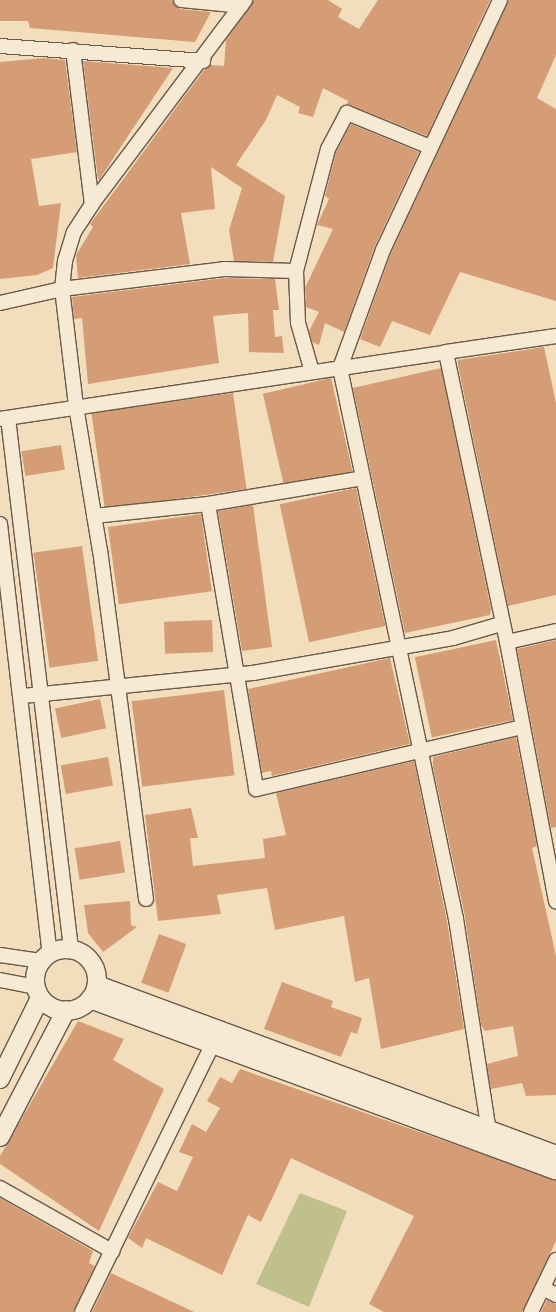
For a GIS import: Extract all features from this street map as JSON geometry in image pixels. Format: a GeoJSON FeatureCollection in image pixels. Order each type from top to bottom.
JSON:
{"type":"FeatureCollection","features":[{"type":"Feature","properties":{"kind":"street"},"geometry":{"type":"LineString","coordinates":[[181,0],[243,3]]}},
{"type":"Feature","properties":{"kind":"street"},"geometry":{"type":"LineString","coordinates":[[490,1132],[456,919],[340,368],[383,250],[500,0]]}},
{"type":"Feature","properties":{"kind":"street"},"geometry":{"type":"LineString","coordinates":[[146,899],[94,516],[76,406],[62,289],[65,260],[74,232],[92,204],[202,61],[243,3]]}},
{"type":"Feature","properties":{"kind":"street"},"geometry":{"type":"LineString","coordinates":[[0,46],[202,61]]}},
{"type":"Feature","properties":{"kind":"street"},"geometry":{"type":"LineString","coordinates":[[73,50],[92,204]]}},
{"type":"Feature","properties":{"kind":"street"},"geometry":{"type":"LineString","coordinates":[[312,372],[298,323],[296,270],[328,149],[347,113],[430,147]]}},
{"type":"Feature","properties":{"kind":"street"},"geometry":{"type":"LineString","coordinates":[[0,303],[62,289],[224,270],[296,270]]}},
{"type":"Feature","properties":{"kind":"street"},"geometry":{"type":"LineString","coordinates":[[71,949],[42,693],[4,418],[556,336]]}},
{"type":"Feature","properties":{"kind":"street"},"geometry":{"type":"LineString","coordinates":[[446,352],[501,624],[507,642],[522,727],[551,846],[556,901]]}},
{"type":"Feature","properties":{"kind":"street"},"geometry":{"type":"LineString","coordinates":[[94,516],[208,504],[363,478]]}},
{"type":"Feature","properties":{"kind":"street"},"geometry":{"type":"LineString","coordinates":[[208,504],[256,789],[522,727]]}},
{"type":"Feature","properties":{"kind":"street"},"geometry":{"type":"LineString","coordinates":[[0,524],[22,696],[46,957],[34,976],[37,992],[0,1079]]}},
{"type":"Feature","properties":{"kind":"street"},"geometry":{"type":"LineString","coordinates":[[22,696],[236,674],[399,648],[501,624]]}},
{"type":"Feature","properties":{"kind":"street"},"geometry":{"type":"LineString","coordinates":[[507,642],[556,631]]}},
{"type":"Feature","properties":{"kind":"street"},"geometry":{"type":"LineString","coordinates":[[0,955],[46,957],[71,949],[91,961],[94,992],[82,1006],[66,1010],[52,1008],[37,992],[0,980]]}},
{"type":"Feature","properties":{"kind":"street"},"geometry":{"type":"LineString","coordinates":[[94,992],[556,1155]]}},
{"type":"Feature","properties":{"kind":"street"},"geometry":{"type":"LineString","coordinates":[[94,992],[212,1046],[556,1170]]}},
{"type":"Feature","properties":{"kind":"street"},"geometry":{"type":"LineString","coordinates":[[0,1137],[66,1010]]}},
{"type":"Feature","properties":{"kind":"street"},"geometry":{"type":"LineString","coordinates":[[82,1312],[212,1046]]}},
{"type":"Feature","properties":{"kind":"street"},"geometry":{"type":"LineString","coordinates":[[0,1188],[112,1251]]}},
{"type":"Feature","properties":{"kind":"street"},"geometry":{"type":"LineString","coordinates":[[532,1312],[556,1260]]}},
{"type":"Feature","properties":{"kind":"street"},"geometry":{"type":"LineString","coordinates":[[543,1288],[556,1295]]}},
{"type":"Feature","properties":{"kind":"green space"},"geometry":{"type":"Polygon","coordinates":[[[300,1193],[347,1211],[309,1307],[256,1284],[300,1193]]]}},
{"type":"Feature","properties":{"kind":"building"},"geometry":{"type":"Polygon","coordinates":[[[0,0],[172,0],[180,9],[211,12],[195,42],[30,28],[28,21],[0,21],[0,0]]]}},
{"type":"Feature","properties":{"kind":"building"},"geometry":{"type":"Polygon","coordinates":[[[254,0],[328,0],[342,9],[338,17],[359,29],[378,0],[490,0],[427,136],[347,104],[348,101],[323,88],[313,117],[298,113],[300,107],[277,95],[266,120],[236,165],[285,196],[273,262],[234,261],[229,230],[242,188],[211,167],[215,209],[181,213],[190,264],[78,278],[76,255],[93,227],[90,224],[204,70],[211,65],[224,66],[226,40],[254,0]]]}},
{"type":"Feature","properties":{"kind":"building"},"geometry":{"type":"Polygon","coordinates":[[[509,0],[556,0],[556,55],[537,98],[556,109],[556,301],[460,272],[430,335],[392,321],[380,347],[360,339],[391,253],[509,0]]]}},
{"type":"Feature","properties":{"kind":"building"},"geometry":{"type":"Polygon","coordinates":[[[44,58],[65,60],[77,152],[31,159],[39,206],[61,203],[53,268],[37,275],[0,279],[0,62],[44,58]]]}},
{"type":"Feature","properties":{"kind":"building"},"geometry":{"type":"Polygon","coordinates":[[[83,61],[173,68],[99,180],[98,179],[83,61]]]}},
{"type":"Feature","properties":{"kind":"building"},"geometry":{"type":"Polygon","coordinates":[[[351,124],[419,152],[375,246],[344,332],[325,323],[319,345],[312,342],[309,331],[319,312],[306,307],[305,288],[333,229],[317,225],[329,199],[325,196],[336,152],[351,124]]]}},
{"type":"Feature","properties":{"kind":"building"},"geometry":{"type":"Polygon","coordinates":[[[224,278],[275,279],[279,310],[273,310],[275,337],[282,336],[284,353],[249,352],[248,313],[213,316],[219,363],[88,384],[82,318],[74,319],[72,297],[224,278]]]}},
{"type":"Feature","properties":{"kind":"building"},"geometry":{"type":"Polygon","coordinates":[[[544,347],[556,403],[556,595],[508,606],[458,360],[544,347]]]}},
{"type":"Feature","properties":{"kind":"building"},"geometry":{"type":"Polygon","coordinates":[[[441,368],[491,609],[490,615],[405,633],[353,388],[441,368]]]}},
{"type":"Feature","properties":{"kind":"building"},"geometry":{"type":"Polygon","coordinates":[[[331,378],[353,472],[284,487],[263,394],[331,378]]]}},
{"type":"Feature","properties":{"kind":"building"},"geometry":{"type":"Polygon","coordinates":[[[233,393],[246,489],[105,509],[91,413],[233,393]]]}},
{"type":"Feature","properties":{"kind":"building"},"geometry":{"type":"Polygon","coordinates":[[[61,445],[65,470],[25,476],[21,451],[61,445]]]}},
{"type":"Feature","properties":{"kind":"building"},"geometry":{"type":"Polygon","coordinates":[[[356,488],[385,626],[309,642],[280,504],[356,488]]]}},
{"type":"Feature","properties":{"kind":"building"},"geometry":{"type":"Polygon","coordinates":[[[253,505],[272,647],[242,651],[218,511],[253,505]]]}},
{"type":"Feature","properties":{"kind":"building"},"geometry":{"type":"Polygon","coordinates":[[[201,514],[212,591],[119,604],[108,527],[201,514]]]}},
{"type":"Feature","properties":{"kind":"building"},"geometry":{"type":"Polygon","coordinates":[[[82,546],[98,661],[50,668],[33,553],[82,546]]]}},
{"type":"Feature","properties":{"kind":"building"},"geometry":{"type":"Polygon","coordinates":[[[212,620],[213,652],[165,654],[164,622],[212,620]]]}},
{"type":"Feature","properties":{"kind":"building"},"geometry":{"type":"Polygon","coordinates":[[[496,640],[513,720],[432,737],[415,657],[496,640]]]}},
{"type":"Feature","properties":{"kind":"building"},"geometry":{"type":"Polygon","coordinates":[[[556,640],[556,827],[551,828],[517,649],[556,640]]]}},
{"type":"Feature","properties":{"kind":"building"},"geometry":{"type":"Polygon","coordinates":[[[390,658],[410,744],[272,776],[271,771],[262,773],[248,689],[390,658]]]}},
{"type":"Feature","properties":{"kind":"building"},"geometry":{"type":"Polygon","coordinates":[[[224,690],[234,775],[142,787],[132,701],[224,690]]]}},
{"type":"Feature","properties":{"kind":"building"},"geometry":{"type":"Polygon","coordinates":[[[100,699],[106,728],[61,738],[55,709],[100,699]]]}},
{"type":"Feature","properties":{"kind":"building"},"geometry":{"type":"Polygon","coordinates":[[[516,737],[537,846],[532,848],[556,956],[556,1095],[526,1096],[522,1083],[491,1089],[487,1064],[518,1056],[513,1026],[485,1031],[481,1025],[465,917],[433,767],[433,757],[516,737]]]}},
{"type":"Feature","properties":{"kind":"building"},"geometry":{"type":"Polygon","coordinates":[[[108,757],[113,786],[66,794],[61,765],[108,757]]]}},
{"type":"Feature","properties":{"kind":"building"},"geometry":{"type":"Polygon","coordinates":[[[414,761],[447,921],[464,1029],[381,1049],[369,978],[355,982],[344,916],[275,930],[267,888],[217,895],[221,914],[158,921],[145,815],[191,808],[198,838],[190,838],[193,866],[265,858],[263,839],[286,835],[276,793],[414,761]]]}},
{"type":"Feature","properties":{"kind":"building"},"geometry":{"type":"Polygon","coordinates":[[[120,841],[125,873],[80,880],[75,848],[120,841]]]}},
{"type":"Feature","properties":{"kind":"building"},"geometry":{"type":"Polygon","coordinates":[[[130,901],[131,925],[137,927],[103,952],[88,933],[84,905],[130,901]]]}},
{"type":"Feature","properties":{"kind":"building"},"geometry":{"type":"Polygon","coordinates":[[[159,934],[186,944],[168,993],[141,983],[159,934]]]}},
{"type":"Feature","properties":{"kind":"building"},"geometry":{"type":"Polygon","coordinates":[[[282,982],[333,1001],[331,1007],[362,1018],[357,1034],[351,1032],[341,1057],[264,1029],[282,982]]]}},
{"type":"Feature","properties":{"kind":"building"},"geometry":{"type":"Polygon","coordinates":[[[78,1021],[124,1039],[113,1060],[164,1089],[99,1231],[0,1164],[0,1156],[78,1021]]]}},
{"type":"Feature","properties":{"kind":"building"},"geometry":{"type":"Polygon","coordinates":[[[240,1069],[556,1180],[556,1241],[522,1312],[384,1312],[369,1304],[414,1216],[291,1158],[261,1222],[248,1215],[222,1275],[146,1238],[142,1248],[128,1238],[158,1182],[177,1191],[193,1157],[179,1152],[192,1124],[206,1132],[220,1108],[207,1101],[220,1077],[232,1083],[240,1069]]]}},
{"type":"Feature","properties":{"kind":"building"},"geometry":{"type":"Polygon","coordinates":[[[0,1198],[93,1251],[89,1263],[95,1266],[73,1312],[0,1312],[0,1198]]]}},
{"type":"Feature","properties":{"kind":"building"},"geometry":{"type":"Polygon","coordinates":[[[111,1273],[194,1312],[92,1312],[111,1273]]]}},
{"type":"Feature","properties":{"kind":"building"},"geometry":{"type":"Polygon","coordinates":[[[547,1300],[556,1304],[556,1312],[541,1312],[547,1300]]]}}]}
